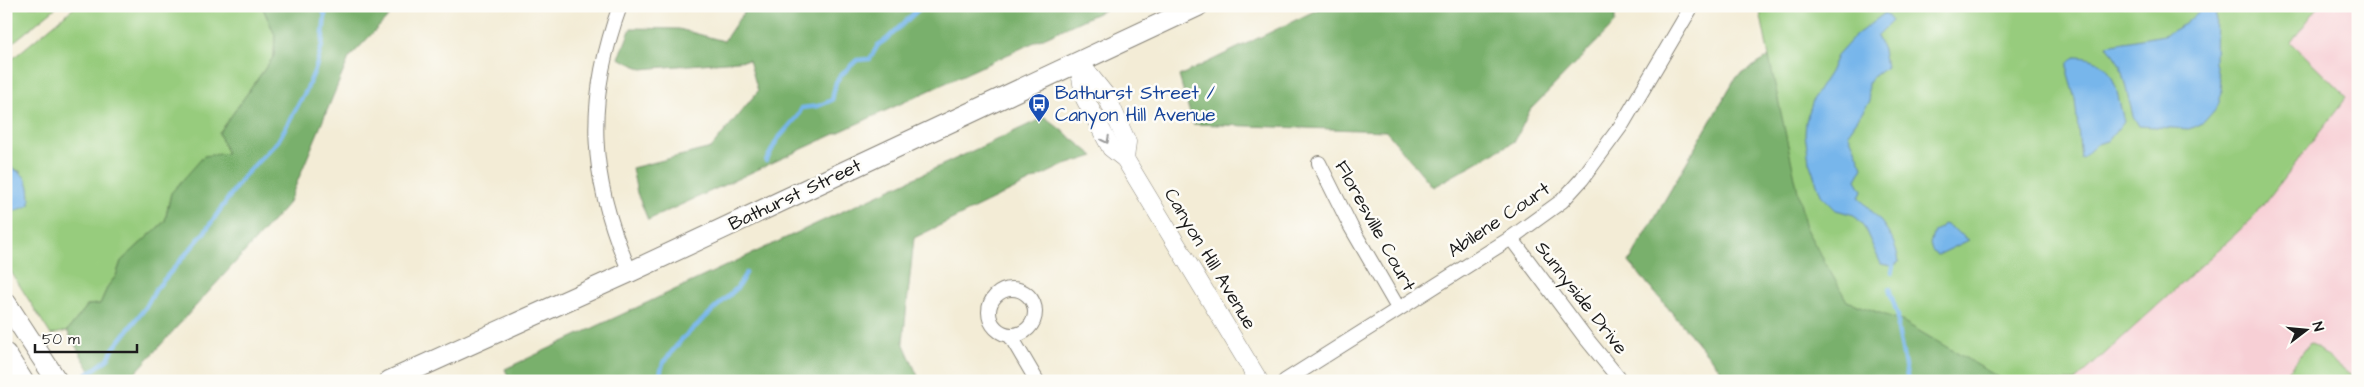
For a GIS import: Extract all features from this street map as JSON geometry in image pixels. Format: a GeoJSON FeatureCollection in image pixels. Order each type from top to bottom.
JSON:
{"type":"FeatureCollection","features":[{"type":"Feature","properties":{"kind":"main road","name":"Bathurst Street"},"geometry":{"type":"LineString","coordinates":[[389,381],[630,272],[1198,6]]}},
{"type":"Feature","properties":{"kind":"main road"},"geometry":{"type":"LineString","coordinates":[[6,303],[57,381]]}},
{"type":"Feature","properties":{"kind":"main road"},"geometry":{"type":"LineString","coordinates":[[6,354],[22,381]]}},
{"type":"Feature","properties":{"kind":"street"},"geometry":{"type":"LineString","coordinates":[[620,6],[607,42],[600,74],[596,122],[599,174],[614,235],[630,272]]}},
{"type":"Feature","properties":{"kind":"street","name":"Abilene Court"},"geometry":{"type":"LineString","coordinates":[[1285,381],[1511,238],[1562,201],[1582,180],[1623,123],[1692,6]]}},
{"type":"Feature","properties":{"kind":"street","name":"Canyon Hill Avenue"},"geometry":{"type":"LineString","coordinates":[[1078,62],[1085,99],[1111,148],[1125,160],[1259,381]]}},
{"type":"Feature","properties":{"kind":"street","name":"Floresville Court"},"geometry":{"type":"LineString","coordinates":[[1319,163],[1351,227],[1398,308]]}},
{"type":"Feature","properties":{"kind":"street","name":"Sunnyside Drive"},"geometry":{"type":"LineString","coordinates":[[1511,238],[1585,337],[1621,381]]}},
{"type":"Feature","properties":{"kind":"street"},"geometry":{"type":"LineString","coordinates":[[1010,335],[1038,381]]}},
{"type":"Feature","properties":{"kind":"shaded area"},"geometry":{"type":"Polygon","coordinates":[[[2319,6],[2358,6],[2358,381],[2075,381],[2253,218],[2347,97],[2291,42],[2319,6]]]}},
{"type":"Feature","properties":{"kind":"green space"},"geometry":{"type":"Polygon","coordinates":[[[6,6],[58,6],[6,48],[6,6]]]}},
{"type":"Feature","properties":{"kind":"green space"},"geometry":{"type":"Polygon","coordinates":[[[76,6],[248,6],[250,8],[262,6],[275,35],[274,56],[219,133],[228,153],[171,193],[165,221],[121,261],[116,276],[108,286],[100,304],[88,305],[67,331],[51,335],[6,264],[6,210],[10,213],[21,172],[6,165],[6,64],[76,6]]]}},
{"type":"Feature","properties":{"kind":"green space"},"geometry":{"type":"Polygon","coordinates":[[[262,6],[393,6],[391,14],[349,58],[288,204],[128,381],[96,381],[67,331],[88,305],[100,304],[108,286],[116,276],[121,261],[165,221],[171,193],[204,156],[227,153],[219,133],[274,56],[275,35],[262,6]]]}},
{"type":"Feature","properties":{"kind":"green space"},"geometry":{"type":"Polygon","coordinates":[[[771,6],[1113,6],[648,220],[637,193],[632,168],[711,148],[758,91],[749,60],[642,69],[619,58],[631,28],[679,29],[724,41],[745,10],[771,6]]]}},
{"type":"Feature","properties":{"kind":"green space"},"geometry":{"type":"Polygon","coordinates":[[[1325,6],[1615,6],[1615,23],[1530,110],[1515,141],[1433,187],[1386,131],[1193,124],[1179,76],[1325,6]]]}},
{"type":"Feature","properties":{"kind":"green space"},"geometry":{"type":"Polygon","coordinates":[[[1759,6],[2319,6],[2291,42],[2347,97],[2253,218],[2075,381],[1730,381],[1629,262],[1736,77],[1769,57],[1759,6]]]}},
{"type":"Feature","properties":{"kind":"green space"},"geometry":{"type":"Polygon","coordinates":[[[1769,57],[1806,229],[1847,301],[1902,321],[2005,381],[1730,381],[1629,262],[1736,77],[1769,57]]]}},
{"type":"Feature","properties":{"kind":"green space"},"geometry":{"type":"Polygon","coordinates":[[[1045,117],[1094,156],[1062,166],[914,238],[903,342],[920,381],[510,381],[505,369],[1045,117]]]}},
{"type":"Feature","properties":{"kind":"green space"},"geometry":{"type":"Polygon","coordinates":[[[2310,343],[2358,380],[2358,381],[2281,381],[2310,343]]]}},
{"type":"Feature","properties":{"kind":"water"},"geometry":{"type":"Polygon","coordinates":[[[2205,6],[2216,6],[2215,62],[2222,92],[2218,106],[2204,122],[2189,129],[2139,126],[2133,116],[2120,65],[2107,45],[2164,35],[2185,24],[2205,6]]]}},
{"type":"Feature","properties":{"kind":"water"},"geometry":{"type":"Polygon","coordinates":[[[1885,13],[1892,21],[1877,36],[1883,50],[1886,67],[1868,83],[1870,101],[1848,133],[1863,167],[1856,180],[1862,190],[1859,198],[1890,234],[1899,262],[1893,266],[1881,264],[1863,225],[1854,215],[1836,210],[1821,195],[1809,162],[1805,134],[1806,121],[1814,97],[1830,72],[1837,56],[1856,35],[1885,13]]]}},
{"type":"Feature","properties":{"kind":"water"},"geometry":{"type":"Polygon","coordinates":[[[2075,57],[2089,58],[2107,69],[2116,87],[2124,121],[2108,141],[2097,144],[2081,159],[2075,99],[2068,75],[2068,64],[2075,57]]]}},
{"type":"Feature","properties":{"kind":"water"},"geometry":{"type":"Polygon","coordinates":[[[6,165],[23,176],[29,190],[30,205],[10,213],[6,210],[6,165]]]}},
{"type":"Feature","properties":{"kind":"water"},"geometry":{"type":"Polygon","coordinates":[[[1943,224],[1969,240],[1938,255],[1932,251],[1930,244],[1934,231],[1943,224]]]}},
{"type":"Feature","properties":{"kind":"waterway"},"geometry":{"type":"LineString","coordinates":[[78,381],[108,359],[113,349],[146,307],[156,289],[204,233],[243,177],[278,141],[306,91],[316,67],[322,45],[325,15],[321,6]]}},
{"type":"Feature","properties":{"kind":"waterway"},"geometry":{"type":"LineString","coordinates":[[766,161],[777,140],[797,117],[802,108],[818,106],[832,100],[836,82],[841,75],[857,60],[870,59],[878,45],[922,6]]}},
{"type":"Feature","properties":{"kind":"waterway"},"geometry":{"type":"LineString","coordinates":[[1892,273],[1893,266]]}},
{"type":"Feature","properties":{"kind":"waterway"},"geometry":{"type":"LineString","coordinates":[[658,381],[663,363],[682,339],[737,288],[746,273]]}},
{"type":"Feature","properties":{"kind":"waterway"},"geometry":{"type":"LineString","coordinates":[[1890,288],[1898,316],[1898,329],[1908,381]]}},
{"type":"Feature","properties":{"kind":"place","name":"Bathurst Street / Canyon Hill Avenue"},"geometry":{"type":"Point","coordinates":[1039,123]}}]}
